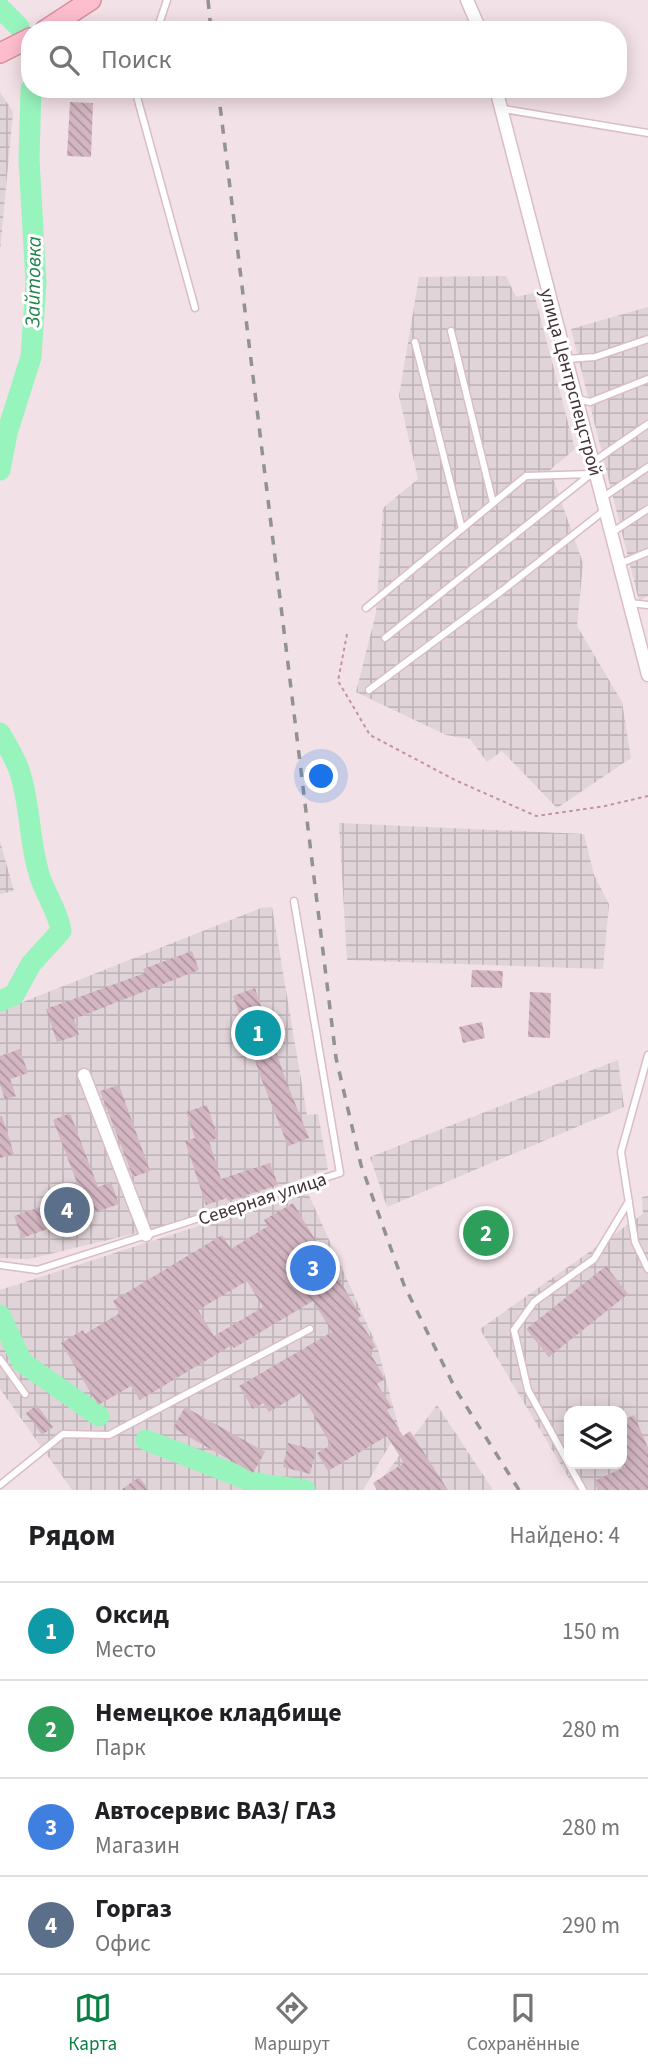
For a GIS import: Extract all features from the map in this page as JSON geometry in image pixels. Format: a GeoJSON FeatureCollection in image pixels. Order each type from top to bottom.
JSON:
{"type":"FeatureCollection","features":[{"type":"Feature","properties":{"kind":"main road"},"geometry":{"type":"LineString","coordinates":[[59,21],[91,0]]}},
{"type":"Feature","properties":{"kind":"main road"},"geometry":{"type":"LineString","coordinates":[[0,53],[21,42]]}},
{"type":"Feature","properties":{"kind":"street"},"geometry":{"type":"LineString","coordinates":[[467,0],[476,21]]}},
{"type":"Feature","properties":{"kind":"street","name":"улица Центрспецстрой"},"geometry":{"type":"LineString","coordinates":[[498,98],[648,675]]}},
{"type":"Feature","properties":{"kind":"street"},"geometry":{"type":"LineString","coordinates":[[84,1075],[146,1235]]}},
{"type":"Feature","properties":{"kind":"lane"},"geometry":{"type":"LineString","coordinates":[[160,21],[167,0]]}},
{"type":"Feature","properties":{"kind":"lane"},"geometry":{"type":"LineString","coordinates":[[137,98],[195,308]]}},
{"type":"Feature","properties":{"kind":"lane"},"geometry":{"type":"LineString","coordinates":[[501,109],[648,133]]}},
{"type":"Feature","properties":{"kind":"lane"},"geometry":{"type":"LineString","coordinates":[[451,331],[493,503]]}},
{"type":"Feature","properties":{"kind":"lane"},"geometry":{"type":"LineString","coordinates":[[566,359],[595,357],[648,339]]}},
{"type":"Feature","properties":{"kind":"lane"},"geometry":{"type":"LineString","coordinates":[[415,342],[462,529]]}},
{"type":"Feature","properties":{"kind":"lane"},"geometry":{"type":"LineString","coordinates":[[576,399],[590,402],[648,379]]}},
{"type":"Feature","properties":{"kind":"lane"},"geometry":{"type":"LineString","coordinates":[[385,638],[648,424]]}},
{"type":"Feature","properties":{"kind":"lane"},"geometry":{"type":"LineString","coordinates":[[369,690],[503,590],[648,467]]}},
{"type":"Feature","properties":{"kind":"lane"},"geometry":{"type":"LineString","coordinates":[[366,608],[526,476],[593,469]]}},
{"type":"Feature","properties":{"kind":"lane"},"geometry":{"type":"LineString","coordinates":[[611,533],[648,509]]}},
{"type":"Feature","properties":{"kind":"lane"},"geometry":{"type":"LineString","coordinates":[[619,564],[648,552]]}},
{"type":"Feature","properties":{"kind":"lane"},"geometry":{"type":"LineString","coordinates":[[629,603],[648,605]]}},
{"type":"Feature","properties":{"kind":"lane","name":"Северная улица"},"geometry":{"type":"LineString","coordinates":[[0,1265],[37,1270],[340,1173],[294,901]]}},
{"type":"Feature","properties":{"kind":"lane"},"geometry":{"type":"LineString","coordinates":[[648,1055],[621,1152],[635,1241],[648,1269]]}},
{"type":"Feature","properties":{"kind":"lane"},"geometry":{"type":"LineString","coordinates":[[583,1490],[527,1390],[514,1330],[534,1302],[594,1259],[629,1200]]}},
{"type":"Feature","properties":{"kind":"lane"},"geometry":{"type":"LineString","coordinates":[[0,1485],[63,1434],[110,1435],[310,1329]]}},
{"type":"Feature","properties":{"kind":"lane"},"geometry":{"type":"LineString","coordinates":[[0,1359],[25,1394]]}},
{"type":"Feature","properties":{"kind":"path"},"geometry":{"type":"LineString","coordinates":[[347,634],[338,681],[370,735],[455,780],[536,816],[605,806],[648,796]]}},
{"type":"Feature","properties":{"kind":"shaded area"},"geometry":{"type":"Polygon","coordinates":[[[0,92],[13,112],[0,251],[0,92]]]}},
{"type":"Feature","properties":{"kind":"shaded area"},"geometry":{"type":"Polygon","coordinates":[[[506,276],[516,297],[534,293],[575,449],[550,470],[583,563],[577,626],[622,702],[631,758],[557,808],[502,751],[487,762],[470,739],[446,735],[356,692],[376,613],[383,508],[418,479],[399,396],[419,277],[506,276]]]}},
{"type":"Feature","properties":{"kind":"shaded area"},"geometry":{"type":"Polygon","coordinates":[[[648,307],[648,596],[639,601],[571,329],[648,307]]]}},
{"type":"Feature","properties":{"kind":"shaded area"},"geometry":{"type":"Polygon","coordinates":[[[339,823],[584,834],[594,875],[609,904],[603,969],[347,960],[339,823]]]}},
{"type":"Feature","properties":{"kind":"shaded area"},"geometry":{"type":"Polygon","coordinates":[[[0,841],[14,891],[0,894],[0,841]]]}},
{"type":"Feature","properties":{"kind":"shaded area"},"geometry":{"type":"Polygon","coordinates":[[[272,907],[307,1115],[318,1114],[328,1169],[174,1224],[29,1259],[0,1258],[0,1011],[261,908],[272,907]]]}},
{"type":"Feature","properties":{"kind":"shaded area"},"geometry":{"type":"Polygon","coordinates":[[[618,1060],[624,1107],[387,1207],[370,1157],[618,1060]]]}},
{"type":"Feature","properties":{"kind":"shaded area"},"geometry":{"type":"Polygon","coordinates":[[[307,1191],[377,1346],[399,1429],[363,1490],[72,1490],[0,1389],[0,1290],[307,1191]]]}},
{"type":"Feature","properties":{"kind":"shaded area"},"geometry":{"type":"Polygon","coordinates":[[[648,1196],[648,1490],[576,1490],[480,1329],[643,1214],[642,1197],[648,1196]]]}},
{"type":"Feature","properties":{"kind":"shaded area"},"geometry":{"type":"Polygon","coordinates":[[[437,1405],[493,1490],[384,1490],[379,1483],[437,1405]]]}},
{"type":"Feature","properties":{"kind":"building"},"geometry":{"type":"Polygon","coordinates":[[[70,102],[93,103],[91,157],[67,156],[70,102]]]}},
{"type":"Feature","properties":{"kind":"building"},"geometry":{"type":"Polygon","coordinates":[[[192,951],[199,970],[74,1019],[79,1035],[57,1042],[46,1009],[145,973],[143,969],[192,951]]]}},
{"type":"Feature","properties":{"kind":"building"},"geometry":{"type":"Polygon","coordinates":[[[472,970],[503,971],[502,988],[471,987],[472,970]]]}},
{"type":"Feature","properties":{"kind":"building"},"geometry":{"type":"Polygon","coordinates":[[[255,988],[285,1078],[309,1138],[288,1146],[233,996],[255,988]]]}},
{"type":"Feature","properties":{"kind":"building"},"geometry":{"type":"Polygon","coordinates":[[[530,992],[551,993],[550,1038],[528,1037],[530,992]]]}},
{"type":"Feature","properties":{"kind":"building"},"geometry":{"type":"Polygon","coordinates":[[[482,1022],[485,1038],[463,1043],[459,1027],[482,1022]]]}},
{"type":"Feature","properties":{"kind":"building"},"geometry":{"type":"Polygon","coordinates":[[[20,1049],[28,1073],[10,1079],[16,1096],[5,1100],[0,1084],[0,1056],[20,1049]]]}},
{"type":"Feature","properties":{"kind":"building"},"geometry":{"type":"Polygon","coordinates":[[[119,1085],[150,1171],[133,1177],[100,1091],[119,1085]]]}},
{"type":"Feature","properties":{"kind":"building"},"geometry":{"type":"Polygon","coordinates":[[[207,1105],[218,1138],[209,1141],[221,1179],[270,1163],[278,1185],[206,1205],[185,1141],[195,1138],[186,1112],[207,1105]]]}},
{"type":"Feature","properties":{"kind":"building"},"geometry":{"type":"Polygon","coordinates":[[[70,1113],[98,1187],[111,1182],[119,1204],[22,1238],[14,1216],[81,1193],[53,1120],[70,1113]]]}},
{"type":"Feature","properties":{"kind":"building"},"geometry":{"type":"Polygon","coordinates":[[[0,1116],[14,1154],[0,1158],[0,1116]]]}},
{"type":"Feature","properties":{"kind":"building"},"geometry":{"type":"Polygon","coordinates":[[[293,1203],[361,1316],[358,1318],[376,1347],[369,1351],[385,1379],[377,1384],[392,1407],[387,1410],[403,1436],[410,1431],[448,1490],[377,1490],[373,1483],[404,1463],[387,1436],[328,1471],[317,1453],[331,1445],[301,1393],[269,1412],[263,1403],[253,1409],[239,1386],[332,1332],[313,1301],[140,1400],[131,1386],[98,1405],[61,1343],[83,1330],[85,1334],[120,1313],[113,1301],[222,1235],[231,1249],[268,1226],[264,1220],[293,1203]],[[247,1281],[198,1310],[214,1336],[263,1307],[247,1281]]]}},
{"type":"Feature","properties":{"kind":"building"},"geometry":{"type":"Polygon","coordinates":[[[606,1266],[628,1294],[549,1357],[526,1329],[606,1266]]]}},
{"type":"Feature","properties":{"kind":"building"},"geometry":{"type":"Polygon","coordinates":[[[37,1405],[53,1427],[42,1435],[26,1413],[37,1405]]]}},
{"type":"Feature","properties":{"kind":"building"},"geometry":{"type":"Polygon","coordinates":[[[185,1407],[265,1452],[253,1473],[173,1428],[185,1407]]]}},
{"type":"Feature","properties":{"kind":"building"},"geometry":{"type":"Polygon","coordinates":[[[634,1415],[648,1448],[648,1490],[598,1490],[594,1481],[621,1469],[627,1469],[627,1418],[634,1415]]]}},
{"type":"Feature","properties":{"kind":"building"},"geometry":{"type":"Polygon","coordinates":[[[288,1443],[316,1450],[310,1474],[283,1467],[288,1443]]]}},
{"type":"Feature","properties":{"kind":"building"},"geometry":{"type":"Polygon","coordinates":[[[139,1477],[149,1490],[121,1490],[139,1477]]]}},
{"type":"Feature","properties":{"kind":"waterway","name":"Зайтовка"},"geometry":{"type":"LineString","coordinates":[[0,8],[19,27]]}},
{"type":"Feature","properties":{"kind":"waterway","name":"Зайтовка"},"geometry":{"type":"LineString","coordinates":[[0,470],[7,433],[31,357],[36,283],[29,159],[31,98]]}},
{"type":"Feature","properties":{"kind":"waterway","name":"Зайтовка"},"geometry":{"type":"LineString","coordinates":[[0,733],[20,773],[38,870],[61,931],[31,964],[14,995],[0,1001]]}},
{"type":"Feature","properties":{"kind":"waterway","name":"Зайтовка"},"geometry":{"type":"LineString","coordinates":[[0,1315],[22,1362],[99,1416]]}},
{"type":"Feature","properties":{"kind":"waterway","name":"Зайтовка"},"geometry":{"type":"LineString","coordinates":[[146,1440],[259,1484],[305,1490]]}},
{"type":"Feature","properties":{"kind":"railway"},"geometry":{"type":"LineString","coordinates":[[208,0],[210,21]]}},
{"type":"Feature","properties":{"kind":"railway"},"geometry":{"type":"LineString","coordinates":[[219,98],[336,1058],[361,1165],[404,1285],[456,1390],[519,1490]]}},
{"type":"Feature","properties":{"kind":"place","name":"Оксид"},"geometry":{"type":"Point","coordinates":[258,1033]}},
{"type":"Feature","properties":{"kind":"place","name":"Горгаз"},"geometry":{"type":"Point","coordinates":[67,1210]}},
{"type":"Feature","properties":{"kind":"place","name":"Немецкое кладбище"},"geometry":{"type":"Point","coordinates":[486,1233]}},
{"type":"Feature","properties":{"kind":"place","name":"Автосервис ВАЗ/ ГАЗ"},"geometry":{"type":"Point","coordinates":[313,1268]}}]}
